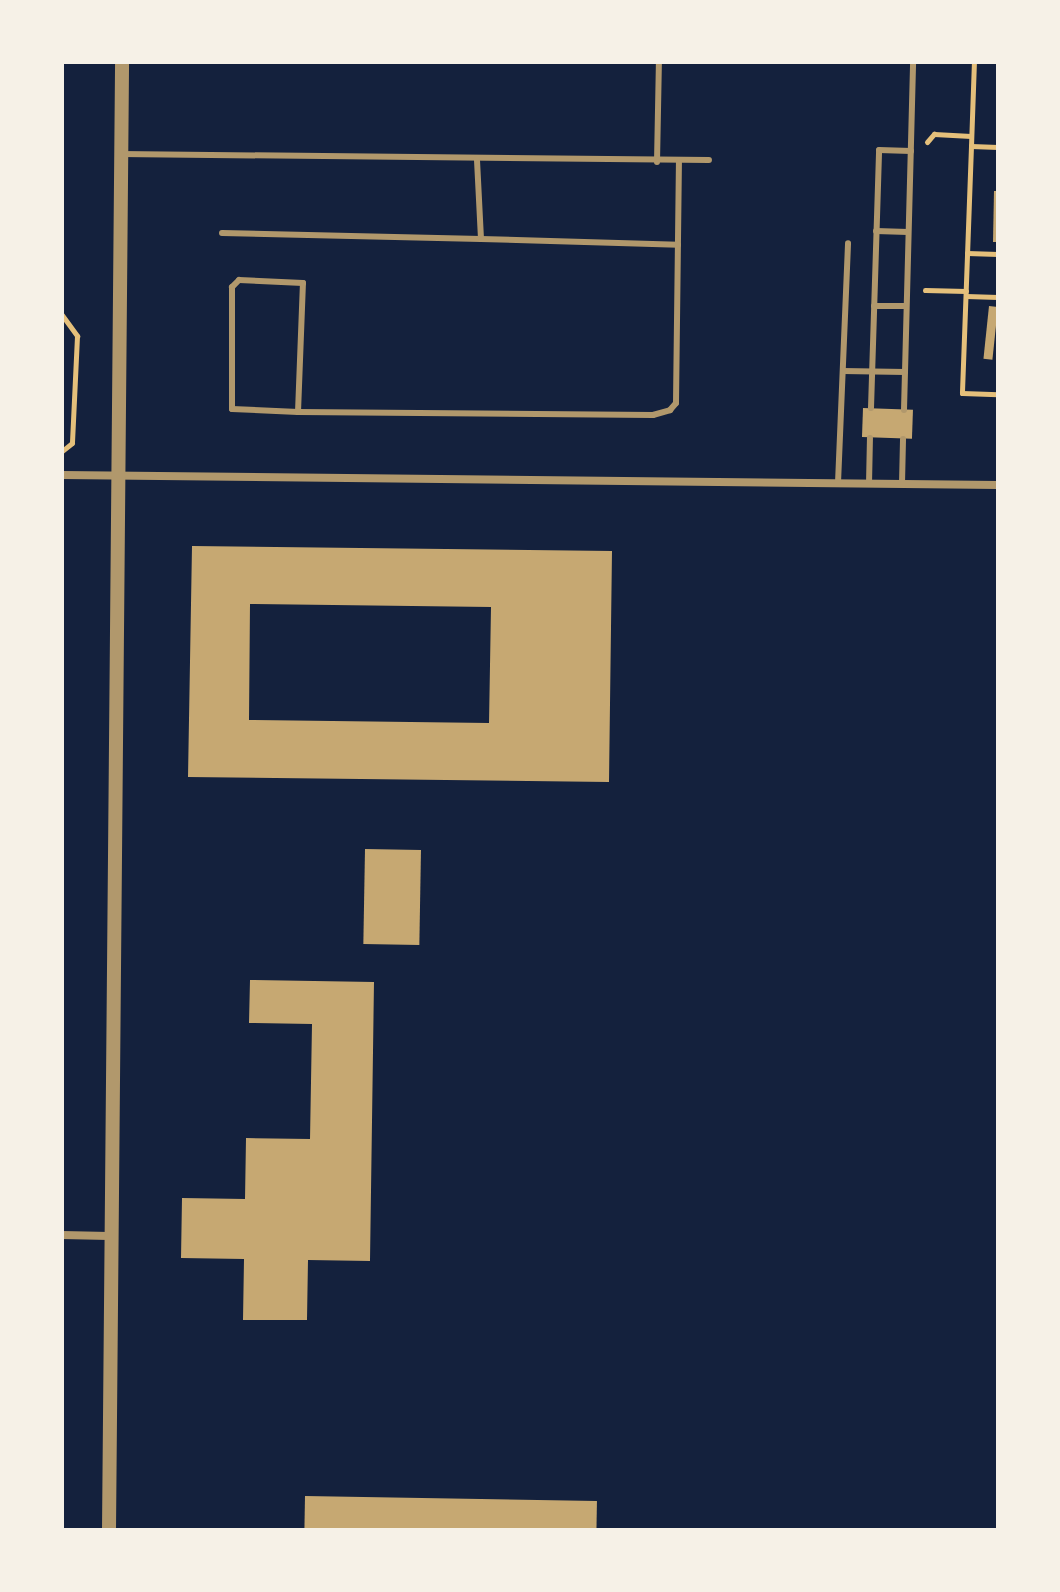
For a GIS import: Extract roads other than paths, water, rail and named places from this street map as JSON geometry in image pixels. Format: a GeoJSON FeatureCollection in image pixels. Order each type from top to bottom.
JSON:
{"type":"FeatureCollection","features":[{"type":"Feature","properties":{"kind":"street"},"geometry":{"type":"LineString","coordinates":[[109,1530],[115,476],[122,62]]}},
{"type":"Feature","properties":{"kind":"street"},"geometry":{"type":"LineString","coordinates":[[62,475],[998,485]]}},
{"type":"Feature","properties":{"kind":"street"},"geometry":{"type":"LineString","coordinates":[[62,1235],[109,1236]]}},
{"type":"Feature","properties":{"kind":"lane"},"geometry":{"type":"LineString","coordinates":[[657,162],[659,62]]}},
{"type":"Feature","properties":{"kind":"lane"},"geometry":{"type":"LineString","coordinates":[[904,410],[913,62]]}},
{"type":"Feature","properties":{"kind":"lane"},"geometry":{"type":"LineString","coordinates":[[871,408],[879,150],[911,151]]}},
{"type":"Feature","properties":{"kind":"lane"},"geometry":{"type":"LineString","coordinates":[[120,154],[657,162],[709,160]]}},
{"type":"Feature","properties":{"kind":"lane"},"geometry":{"type":"LineString","coordinates":[[477,159],[481,239]]}},
{"type":"Feature","properties":{"kind":"lane"},"geometry":{"type":"LineString","coordinates":[[298,412],[303,283],[239,280],[232,287],[232,409],[298,412],[670,410],[676,403],[679,162]]}},
{"type":"Feature","properties":{"kind":"lane"},"geometry":{"type":"LineString","coordinates":[[876,231],[908,232]]}},
{"type":"Feature","properties":{"kind":"lane"},"geometry":{"type":"LineString","coordinates":[[222,233],[678,245]]}},
{"type":"Feature","properties":{"kind":"lane"},"geometry":{"type":"LineString","coordinates":[[838,483],[848,243]]}},
{"type":"Feature","properties":{"kind":"lane"},"geometry":{"type":"LineString","coordinates":[[874,306],[906,306]]}},
{"type":"Feature","properties":{"kind":"lane"},"geometry":{"type":"LineString","coordinates":[[843,371],[905,372]]}},
{"type":"Feature","properties":{"kind":"lane"},"geometry":{"type":"LineString","coordinates":[[869,484],[870,438]]}},
{"type":"Feature","properties":{"kind":"lane"},"geometry":{"type":"LineString","coordinates":[[902,484],[903,439]]}}]}
